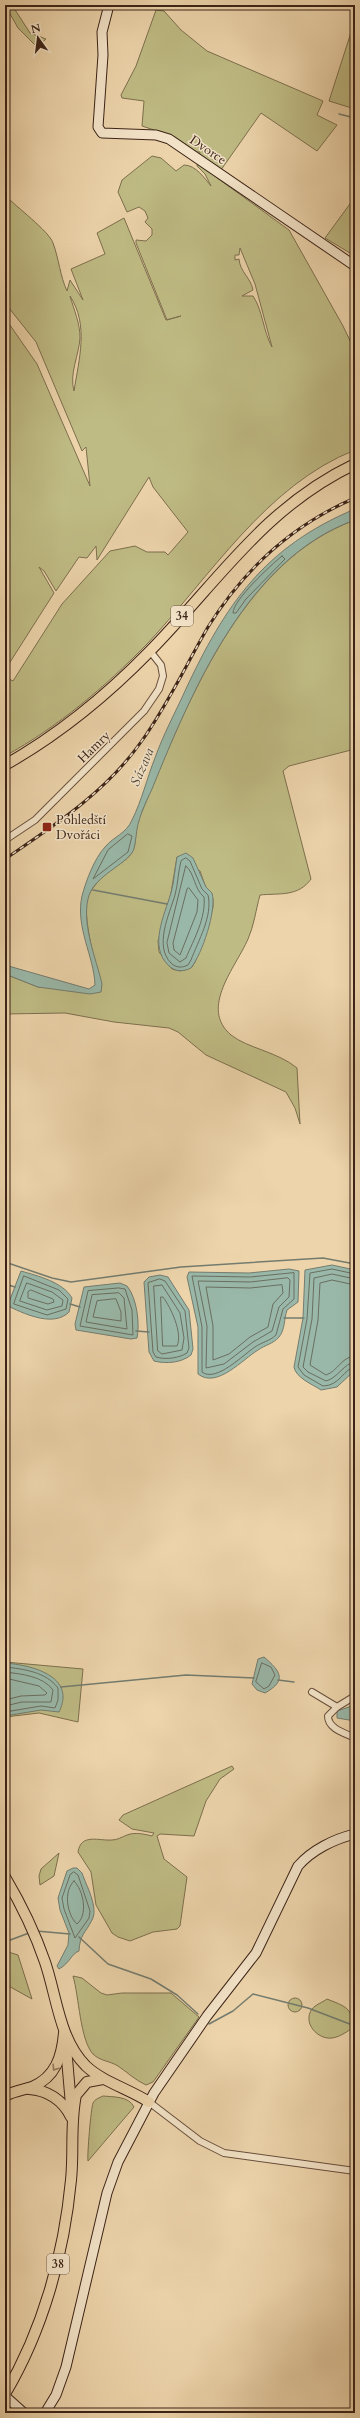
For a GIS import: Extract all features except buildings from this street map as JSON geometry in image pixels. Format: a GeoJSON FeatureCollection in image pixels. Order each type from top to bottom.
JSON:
{"type":"FeatureCollection","features":[{"type":"Feature","properties":{"kind":"main road","name":"34"},"geometry":{"type":"LineString","coordinates":[[5,765],[59,730],[91,706],[150,651],[255,534],[301,495],[355,464]]}},
{"type":"Feature","properties":{"kind":"main road","name":"38"},"geometry":{"type":"LineString","coordinates":[[5,1877],[36,1938],[51,1982],[64,2031],[73,2124],[72,2170],[68,2213],[56,2272],[35,2332],[5,2395]]}},
{"type":"Feature","properties":{"kind":"main road"},"geometry":{"type":"LineString","coordinates":[[64,2031],[72,2047],[82,2061],[104,2079],[132,2091],[149,2102]]}},
{"type":"Feature","properties":{"kind":"main road"},"geometry":{"type":"LineString","coordinates":[[5,2096],[42,2082],[55,2069],[62,2052],[64,2031]]}},
{"type":"Feature","properties":{"kind":"main road"},"geometry":{"type":"LineString","coordinates":[[73,2124],[75,2102],[78,2091],[87,2082],[104,2079]]}},
{"type":"Feature","properties":{"kind":"main road"},"geometry":{"type":"LineString","coordinates":[[24,2089],[41,2091],[56,2098],[67,2110],[73,2124]]}},
{"type":"Feature","properties":{"kind":"street","name":"Dvorce"},"geometry":{"type":"LineString","coordinates":[[109,5],[102,32],[104,55],[98,127],[102,133],[156,135],[169,139],[355,266]]}},
{"type":"Feature","properties":{"kind":"street","name":"Hamry"},"geometry":{"type":"LineString","coordinates":[[5,840],[35,820],[144,711],[159,689],[163,676],[161,665],[150,651]]}},
{"type":"Feature","properties":{"kind":"street"},"geometry":{"type":"LineString","coordinates":[[312,1692],[337,1707]]}},
{"type":"Feature","properties":{"kind":"street"},"geometry":{"type":"LineString","coordinates":[[355,1696],[337,1707],[328,1716],[330,1722],[340,1732],[355,1738]]}},
{"type":"Feature","properties":{"kind":"street"},"geometry":{"type":"LineString","coordinates":[[45,2413],[56,2395],[66,2367],[106,2193],[118,2162],[149,2102],[207,2016],[256,1953],[298,1866],[305,1858],[322,1848],[342,1837],[355,1834]]}},
{"type":"Feature","properties":{"kind":"street"},"geometry":{"type":"LineString","coordinates":[[149,2102],[200,2141],[224,2154],[355,2171]]}},
{"type":"Feature","properties":{"kind":"street"},"geometry":{"type":"LineString","coordinates":[[5,2395],[21,2410]]}},
{"type":"Feature","properties":{"kind":"shaded area"},"geometry":{"type":"Polygon","coordinates":[[[5,5],[12,5],[30,33],[46,39],[37,47],[18,28],[5,5]]]}},
{"type":"Feature","properties":{"kind":"shaded area"},"geometry":{"type":"Polygon","coordinates":[[[156,10],[164,11],[181,30],[207,51],[323,101],[317,115],[337,125],[317,151],[261,113],[216,177],[289,230],[343,326],[355,351],[355,450],[323,466],[294,486],[267,509],[217,562],[147,644],[115,676],[62,719],[25,745],[5,756],[5,677],[13,681],[62,604],[110,551],[135,546],[147,552],[165,552],[168,555],[188,532],[153,487],[149,477],[97,560],[96,546],[87,558],[79,557],[56,591],[44,571],[39,567],[54,593],[5,670],[5,318],[37,364],[90,486],[86,447],[82,451],[36,342],[5,303],[5,195],[50,238],[55,249],[67,291],[70,280],[83,300],[71,269],[105,254],[97,233],[124,218],[167,320],[136,243],[136,240],[146,241],[152,235],[152,229],[145,222],[148,218],[145,211],[139,207],[127,212],[118,192],[122,180],[152,156],[161,158],[176,171],[184,165],[192,167],[200,173],[211,186],[205,174],[197,166],[200,152],[197,152],[175,137],[142,126],[144,101],[122,98],[121,95],[136,66],[156,10]],[[240,248],[239,255],[235,255],[235,260],[239,259],[241,268],[253,290],[242,296],[253,296],[259,308],[272,347],[255,284],[240,248]],[[70,296],[80,332],[73,371],[74,391],[80,355],[81,330],[76,307],[70,296]]]}},
{"type":"Feature","properties":{"kind":"shaded area"},"geometry":{"type":"Polygon","coordinates":[[[355,20],[355,109],[329,101],[355,20]]]}},
{"type":"Feature","properties":{"kind":"shaded area"},"geometry":{"type":"Polygon","coordinates":[[[355,197],[355,256],[325,238],[355,197]]]}},
{"type":"Feature","properties":{"kind":"shaded area"},"geometry":{"type":"Polygon","coordinates":[[[355,520],[355,749],[289,766],[283,771],[311,879],[300,889],[288,893],[260,895],[250,934],[223,987],[219,1000],[218,1013],[222,1024],[231,1035],[245,1043],[281,1058],[297,1068],[300,1124],[295,1108],[286,1092],[206,1055],[178,1032],[169,1028],[114,1022],[65,1013],[5,1014],[5,974],[38,987],[101,991],[88,928],[86,904],[88,896],[99,880],[107,872],[124,861],[134,849],[138,821],[178,726],[222,641],[249,602],[280,568],[315,540],[355,520]],[[177,857],[171,893],[158,941],[159,952],[172,969],[180,971],[192,967],[195,962],[208,927],[213,907],[213,899],[206,888],[200,871],[177,857]]]}},
{"type":"Feature","properties":{"kind":"shaded area"},"geometry":{"type":"Polygon","coordinates":[[[5,1662],[83,1669],[78,1722],[39,1713],[5,1717],[5,1662]]]}},
{"type":"Feature","properties":{"kind":"shaded area"},"geometry":{"type":"Polygon","coordinates":[[[232,1766],[234,1769],[220,1779],[206,1801],[194,1836],[160,1834],[157,1836],[164,1859],[187,1877],[180,1926],[177,1929],[153,1932],[130,1941],[118,1937],[112,1933],[96,1905],[91,1872],[78,1852],[80,1846],[83,1842],[91,1839],[114,1840],[133,1834],[152,1836],[154,1833],[132,1829],[119,1820],[123,1815],[232,1766]]]}},
{"type":"Feature","properties":{"kind":"shaded area"},"geometry":{"type":"Polygon","coordinates":[[[59,1853],[54,1876],[40,1885],[39,1876],[41,1869],[59,1853]]]}},
{"type":"Feature","properties":{"kind":"shaded area"},"geometry":{"type":"Polygon","coordinates":[[[5,1951],[18,1955],[32,1999],[5,1984],[5,1951]]]}},
{"type":"Feature","properties":{"kind":"shaded area"},"geometry":{"type":"Polygon","coordinates":[[[73,1976],[82,1978],[101,1993],[107,1995],[122,1993],[171,1993],[199,2017],[153,2082],[146,2085],[118,2066],[93,2054],[85,2039],[73,1976]]]}},
{"type":"Feature","properties":{"kind":"shaded area"},"geometry":{"type":"Polygon","coordinates":[[[292,1998],[298,1998],[302,2002],[302,2008],[298,2012],[292,2012],[288,2008],[288,2002],[292,1998]]]}},
{"type":"Feature","properties":{"kind":"shaded area"},"geometry":{"type":"Polygon","coordinates":[[[327,1999],[347,2009],[350,2012],[352,2022],[351,2029],[340,2036],[332,2038],[322,2036],[313,2030],[309,2020],[309,2014],[312,2009],[327,1999]]]}},
{"type":"Feature","properties":{"kind":"shaded area"},"geometry":{"type":"Polygon","coordinates":[[[103,2096],[125,2099],[132,2103],[134,2107],[88,2161],[89,2132],[93,2103],[103,2096]]]}},
{"type":"Feature","properties":{"kind":"water"},"geometry":{"type":"Polygon","coordinates":[[[355,509],[355,520],[317,538],[283,564],[254,596],[228,632],[205,671],[185,711],[144,806],[138,824],[135,846],[132,852],[126,859],[95,885],[88,899],[88,931],[102,984],[101,992],[90,994],[38,987],[5,974],[5,965],[89,989],[95,985],[92,963],[81,919],[82,896],[91,870],[101,852],[108,843],[127,829],[132,820],[169,724],[200,660],[232,606],[251,582],[272,561],[296,541],[323,524],[355,509]]]}},
{"type":"Feature","properties":{"kind":"water"},"geometry":{"type":"Polygon","coordinates":[[[186,853],[193,858],[206,887],[212,893],[213,901],[208,932],[200,953],[191,968],[179,971],[168,965],[162,957],[159,949],[159,940],[162,921],[172,889],[177,857],[186,853]]]}},
{"type":"Feature","properties":{"kind":"water"},"geometry":{"type":"Polygon","coordinates":[[[332,1265],[355,1270],[355,1370],[337,1387],[321,1390],[301,1378],[295,1371],[294,1367],[303,1318],[305,1270],[332,1265]]]}},
{"type":"Feature","properties":{"kind":"water"},"geometry":{"type":"Polygon","coordinates":[[[289,1269],[299,1271],[298,1302],[287,1310],[283,1328],[279,1337],[258,1350],[230,1371],[213,1378],[205,1378],[198,1374],[198,1327],[187,1277],[189,1272],[249,1273],[289,1269]]]}},
{"type":"Feature","properties":{"kind":"water"},"geometry":{"type":"Polygon","coordinates":[[[21,1271],[50,1280],[68,1292],[72,1298],[69,1312],[56,1319],[48,1319],[32,1316],[10,1307],[9,1302],[21,1271]]]}},
{"type":"Feature","properties":{"kind":"water"},"geometry":{"type":"Polygon","coordinates":[[[160,1275],[168,1277],[189,1310],[193,1349],[191,1355],[183,1360],[173,1362],[154,1361],[149,1352],[144,1282],[149,1277],[160,1275]]]}},
{"type":"Feature","properties":{"kind":"water"},"geometry":{"type":"Polygon","coordinates":[[[120,1283],[127,1286],[133,1297],[138,1319],[137,1338],[131,1339],[76,1330],[75,1324],[84,1287],[120,1283]]]}},
{"type":"Feature","properties":{"kind":"water"},"geometry":{"type":"Polygon","coordinates":[[[264,1657],[274,1667],[279,1675],[277,1684],[265,1693],[257,1690],[252,1684],[258,1659],[264,1657]]]}},
{"type":"Feature","properties":{"kind":"water"},"geometry":{"type":"Polygon","coordinates":[[[5,1663],[27,1666],[48,1675],[57,1681],[62,1689],[63,1700],[59,1712],[41,1710],[5,1716],[5,1663]]]}},
{"type":"Feature","properties":{"kind":"water"},"geometry":{"type":"Polygon","coordinates":[[[355,1701],[355,1721],[337,1718],[337,1711],[349,1707],[355,1701]]]}},
{"type":"Feature","properties":{"kind":"water"},"geometry":{"type":"Polygon","coordinates":[[[77,1868],[82,1873],[93,1903],[94,1915],[82,1937],[79,1951],[76,1952],[66,1964],[59,1969],[57,1966],[68,1945],[69,1933],[60,1910],[58,1898],[67,1871],[77,1868]]]}},
{"type":"Feature","properties":{"kind":"waterway"},"geometry":{"type":"LineString","coordinates":[[339,114],[355,118]]}},
{"type":"Feature","properties":{"kind":"waterway"},"geometry":{"type":"LineString","coordinates":[[93,890],[167,904]]}},
{"type":"Feature","properties":{"kind":"waterway"},"geometry":{"type":"LineString","coordinates":[[5,1262],[52,1278],[71,1282],[181,1267],[323,1258],[355,1264]]}},
{"type":"Feature","properties":{"kind":"waterway"},"geometry":{"type":"LineString","coordinates":[[5,1284],[15,1287]]}},
{"type":"Feature","properties":{"kind":"waterway"},"geometry":{"type":"LineString","coordinates":[[70,1304],[80,1307]]}},
{"type":"Feature","properties":{"kind":"waterway"},"geometry":{"type":"LineString","coordinates":[[284,1318],[304,1318]]}},
{"type":"Feature","properties":{"kind":"waterway"},"geometry":{"type":"LineString","coordinates":[[136,1331],[149,1332]]}},
{"type":"Feature","properties":{"kind":"waterway"},"geometry":{"type":"LineString","coordinates":[[61,1687],[186,1675],[254,1678]]}},
{"type":"Feature","properties":{"kind":"waterway"},"geometry":{"type":"LineString","coordinates":[[278,1680],[294,1682]]}},
{"type":"Feature","properties":{"kind":"waterway"},"geometry":{"type":"LineString","coordinates":[[36,1931],[70,1934]]}},
{"type":"Feature","properties":{"kind":"waterway"},"geometry":{"type":"LineString","coordinates":[[5,1942],[29,1933]]}},
{"type":"Feature","properties":{"kind":"waterway"},"geometry":{"type":"LineString","coordinates":[[79,1937],[108,1964],[151,1979],[177,1995],[198,2014]]}},
{"type":"Feature","properties":{"kind":"waterway"},"geometry":{"type":"LineString","coordinates":[[209,2024],[233,2011],[253,1994],[308,2008],[355,2026]]}},
{"type":"Feature","properties":{"kind":"railway"},"geometry":{"type":"LineString","coordinates":[[5,859],[79,806],[112,777],[127,760],[141,742],[159,714],[208,627],[237,586],[254,568],[290,535],[332,509],[355,498]]}},
{"type":"Feature","properties":{"kind":"place","name":"Pohledští Dvořáci"},"geometry":{"type":"Point","coordinates":[47,827]}},
{"type":"Feature","properties":{"kind":"water label","name":"Sázava"},"geometry":{"type":"Point","coordinates":[142,767]}}]}
